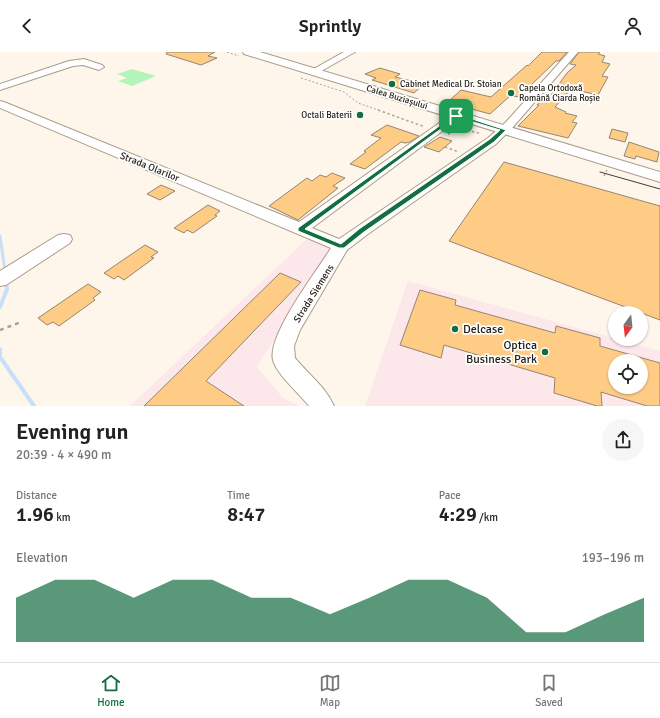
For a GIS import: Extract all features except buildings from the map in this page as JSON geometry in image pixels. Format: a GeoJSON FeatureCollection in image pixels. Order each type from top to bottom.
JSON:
{"type":"FeatureCollection","features":[{"type":"Feature","properties":{"kind":"main road","name":"Calea Buziașului"},"geometry":{"type":"LineString","coordinates":[[254,54],[660,177]]}},
{"type":"Feature","properties":{"kind":"street"},"geometry":{"type":"LineString","coordinates":[[313,72],[351,52]]}},
{"type":"Feature","properties":{"kind":"street","name":"Strada Siemens"},"geometry":{"type":"LineString","coordinates":[[322,406],[309,388],[293,372],[284,360],[284,346],[290,329],[341,246],[492,140],[504,130],[574,52]]}},
{"type":"Feature","properties":{"kind":"street"},"geometry":{"type":"LineString","coordinates":[[0,87],[72,63],[84,62],[99,67]]}},
{"type":"Feature","properties":{"kind":"street","name":"Strada Olarilor"},"geometry":{"type":"LineString","coordinates":[[0,104],[341,246]]}},
{"type":"Feature","properties":{"kind":"street"},"geometry":{"type":"LineString","coordinates":[[300,229],[456,116]]}},
{"type":"Feature","properties":{"kind":"street"},"geometry":{"type":"LineString","coordinates":[[0,280],[64,239]]}},
{"type":"Feature","properties":{"kind":"path"},"geometry":{"type":"LineString","coordinates":[[227,52],[254,54]]}},
{"type":"Feature","properties":{"kind":"path","name":"Calea Buziașului"},"geometry":{"type":"LineString","coordinates":[[297,76],[344,92],[358,103],[435,131],[447,134],[461,129],[481,134]]}},
{"type":"Feature","properties":{"kind":"path"},"geometry":{"type":"LineString","coordinates":[[604,176],[607,170]]}},
{"type":"Feature","properties":{"kind":"path"},"geometry":{"type":"LineString","coordinates":[[0,330],[20,322]]}},
{"type":"Feature","properties":{"kind":"shaded area"},"geometry":{"type":"Polygon","coordinates":[[[307,239],[331,248],[257,367],[283,398],[299,406],[130,406],[307,239]]]}},
{"type":"Feature","properties":{"kind":"shaded area"},"geometry":{"type":"Polygon","coordinates":[[[408,281],[608,337],[608,346],[642,346],[660,351],[660,406],[365,406],[408,281]]]}},
{"type":"Feature","properties":{"kind":"green space"},"geometry":{"type":"Polygon","coordinates":[[[132,69],[156,76],[132,86],[118,81],[127,78],[117,74],[132,69]]]}},
{"type":"Feature","properties":{"kind":"waterway"},"geometry":{"type":"LineString","coordinates":[[0,236],[5,271]]}},
{"type":"Feature","properties":{"kind":"waterway"},"geometry":{"type":"LineString","coordinates":[[0,307],[7,289],[6,282]]}},
{"type":"Feature","properties":{"kind":"waterway"},"geometry":{"type":"LineString","coordinates":[[0,349],[0,357],[34,406]]}},
{"type":"Feature","properties":{"kind":"tram line"},"geometry":{"type":"LineString","coordinates":[[600,172],[660,189]]}},
{"type":"Feature","properties":{"kind":"place","name":"Cabinet Medical Dr. Stoian"},"geometry":{"type":"Point","coordinates":[392,84]}},
{"type":"Feature","properties":{"kind":"place","name":"Capela Ortodoxă Română Ciarda Roșie"},"geometry":{"type":"Point","coordinates":[511,93]}},
{"type":"Feature","properties":{"kind":"place","name":"Octali Baterii"},"geometry":{"type":"Point","coordinates":[360,115]}},
{"type":"Feature","properties":{"kind":"place","name":"Delcase"},"geometry":{"type":"Point","coordinates":[455,329]}},
{"type":"Feature","properties":{"kind":"place","name":"Optica Business Park"},"geometry":{"type":"Point","coordinates":[545,352]}},
{"type":"Feature","properties":{"kind":"route"},"geometry":{"type":"LineString","coordinates":[[456,116],[504,130],[341,246],[300,229],[433,133],[456,116]]}}]}
